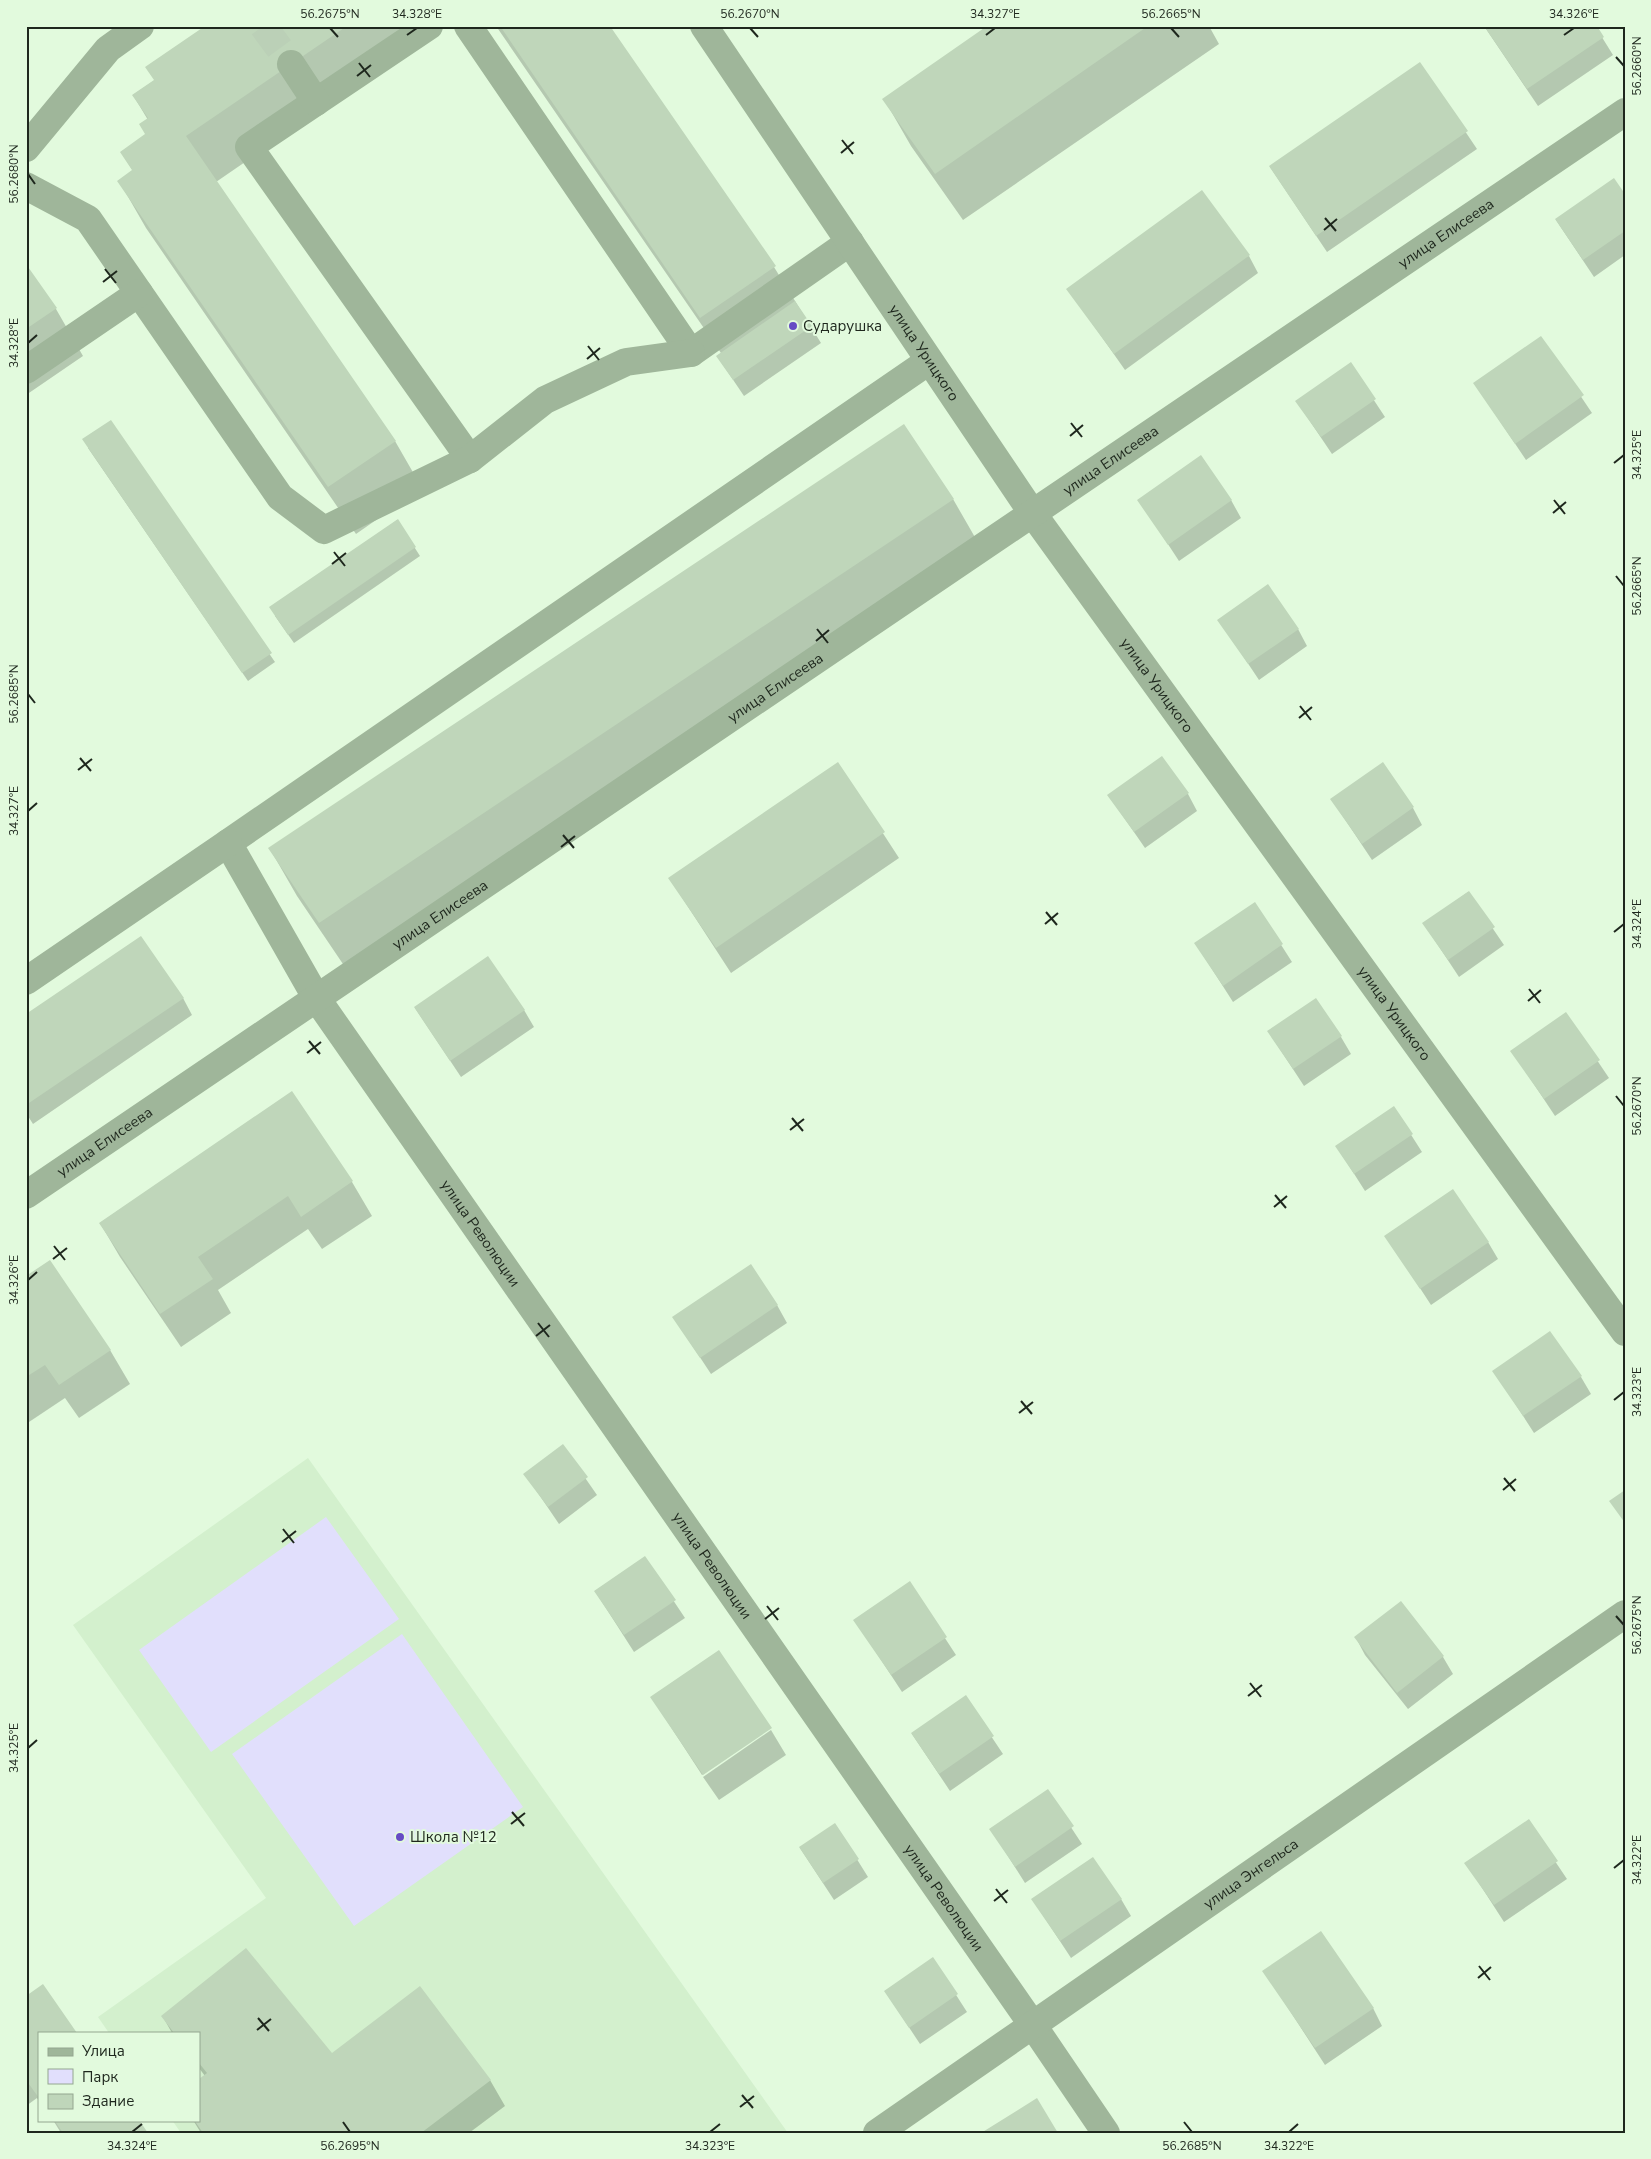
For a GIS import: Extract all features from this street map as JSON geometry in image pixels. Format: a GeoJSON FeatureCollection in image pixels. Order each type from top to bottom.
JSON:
{"type":"FeatureCollection","features":[{"type":"Feature","properties":{"kind":"street"},"geometry":{"type":"LineString","coordinates":[[26,148],[108,49],[140,26]]}},
{"type":"Feature","properties":{"kind":"street"},"geometry":{"type":"LineString","coordinates":[[429,26],[248,147],[470,459]]}},
{"type":"Feature","properties":{"kind":"street"},"geometry":{"type":"LineString","coordinates":[[468,26],[691,353]]}},
{"type":"Feature","properties":{"kind":"street","name":"улица Урицкого"},"geometry":{"type":"LineString","coordinates":[[704,26],[1033,514],[1625,1332]]}},
{"type":"Feature","properties":{"kind":"street"},"geometry":{"type":"LineString","coordinates":[[291,64],[316,102]]}},
{"type":"Feature","properties":{"kind":"street","name":"улица Елисеева"},"geometry":{"type":"LineString","coordinates":[[28,1190],[317,999],[1625,112]]}},
{"type":"Feature","properties":{"kind":"street"},"geometry":{"type":"LineString","coordinates":[[26,186],[88,219],[280,497],[324,530],[470,459],[545,400],[626,362],[691,353],[850,242]]}},
{"type":"Feature","properties":{"kind":"street"},"geometry":{"type":"LineString","coordinates":[[26,370],[139,293]]}},
{"type":"Feature","properties":{"kind":"street"},"geometry":{"type":"LineString","coordinates":[[26,981],[929,361]]}},
{"type":"Feature","properties":{"kind":"street","name":"улица Революции"},"geometry":{"type":"LineString","coordinates":[[228,843],[317,999],[1032,2024],[1106,2133]]}},
{"type":"Feature","properties":{"kind":"street","name":"улица Энгельса"},"geometry":{"type":"LineString","coordinates":[[877,2133],[1625,1614]]}},
{"type":"Feature","properties":{"kind":"shaded area","name":"Школа №12"},"geometry":{"type":"Polygon","coordinates":[[[308,1458],[788,2133],[181,2133],[173,2122],[200,2122],[200,2032],[108,2032],[98,2017],[266,1898],[73,1625],[308,1458]]]}},
{"type":"Feature","properties":{"kind":"green space"},"geometry":{"type":"Polygon","coordinates":[[[326,1517],[399,1619],[211,1752],[139,1650],[326,1517]]]}},
{"type":"Feature","properties":{"kind":"green space"},"geometry":{"type":"Polygon","coordinates":[[[402,1634],[523,1807],[354,1926],[232,1754],[402,1634]]]}},
{"type":"Feature","properties":{"kind":"building"},"geometry":{"type":"Polygon","coordinates":[[[205,26],[347,26],[186,136],[396,441],[328,487],[117,181],[132,170],[120,152],[145,134],[139,124],[148,118],[132,95],[154,80],[145,67],[205,26]]]}},
{"type":"Feature","properties":{"kind":"building"},"geometry":{"type":"Polygon","coordinates":[[[500,26],[610,26],[776,266],[700,318],[500,26]]]}},
{"type":"Feature","properties":{"kind":"building"},"geometry":{"type":"Polygon","coordinates":[[[987,26],[1148,26],[935,174],[882,99],[987,26]]]}},
{"type":"Feature","properties":{"kind":"building"},"geometry":{"type":"Polygon","coordinates":[[[1484,26],[1597,26],[1604,37],[1527,89],[1484,26]]]}},
{"type":"Feature","properties":{"kind":"building"},"geometry":{"type":"Polygon","coordinates":[[[1420,62],[1468,131],[1316,236],[1269,166],[1420,62]]]}},
{"type":"Feature","properties":{"kind":"building"},"geometry":{"type":"Polygon","coordinates":[[[1614,178],[1625,194],[1625,231],[1583,260],[1555,219],[1614,178]]]}},
{"type":"Feature","properties":{"kind":"building"},"geometry":{"type":"Polygon","coordinates":[[[1202,190],[1250,255],[1114,354],[1066,289],[1202,190]]]}},
{"type":"Feature","properties":{"kind":"building"},"geometry":{"type":"Polygon","coordinates":[[[26,264],[57,308],[26,329],[26,264]]]}},
{"type":"Feature","properties":{"kind":"building"},"geometry":{"type":"Polygon","coordinates":[[[795,301],[812,326],[733,380],[716,356],[795,301]]]}},
{"type":"Feature","properties":{"kind":"building"},"geometry":{"type":"Polygon","coordinates":[[[1541,336],[1584,395],[1515,444],[1473,383],[1541,336]]]}},
{"type":"Feature","properties":{"kind":"building"},"geometry":{"type":"Polygon","coordinates":[[[1351,362],[1376,399],[1321,437],[1295,401],[1351,362]]]}},
{"type":"Feature","properties":{"kind":"building"},"geometry":{"type":"Polygon","coordinates":[[[111,420],[272,653],[242,673],[82,439],[111,420]]]}},
{"type":"Feature","properties":{"kind":"building"},"geometry":{"type":"Polygon","coordinates":[[[904,424],[954,499],[319,923],[268,848],[904,424]]]}},
{"type":"Feature","properties":{"kind":"building"},"geometry":{"type":"Polygon","coordinates":[[[1201,455],[1232,500],[1168,545],[1137,500],[1201,455]]]}},
{"type":"Feature","properties":{"kind":"building"},"geometry":{"type":"Polygon","coordinates":[[[398,519],[416,547],[288,635],[269,607],[398,519]]]}},
{"type":"Feature","properties":{"kind":"building"},"geometry":{"type":"Polygon","coordinates":[[[1268,584],[1299,629],[1248,664],[1217,620],[1268,584]]]}},
{"type":"Feature","properties":{"kind":"building"},"geometry":{"type":"Polygon","coordinates":[[[1162,756],[1189,793],[1134,832],[1107,795],[1162,756]]]}},
{"type":"Feature","properties":{"kind":"building"},"geometry":{"type":"Polygon","coordinates":[[[838,762],[885,832],[716,948],[668,878],[838,762]]]}},
{"type":"Feature","properties":{"kind":"building"},"geometry":{"type":"Polygon","coordinates":[[[1383,762],[1414,807],[1362,844],[1330,799],[1383,762]]]}},
{"type":"Feature","properties":{"kind":"building"},"geometry":{"type":"Polygon","coordinates":[[[1469,891],[1495,927],[1448,960],[1422,923],[1469,891]]]}},
{"type":"Feature","properties":{"kind":"building"},"geometry":{"type":"Polygon","coordinates":[[[1255,902],[1283,944],[1223,986],[1194,943],[1255,902]]]}},
{"type":"Feature","properties":{"kind":"building"},"geometry":{"type":"Polygon","coordinates":[[[141,936],[184,998],[26,1105],[26,1014],[141,936]]]}},
{"type":"Feature","properties":{"kind":"building"},"geometry":{"type":"Polygon","coordinates":[[[488,956],[525,1010],[450,1061],[414,1007],[488,956]]]}},
{"type":"Feature","properties":{"kind":"building"},"geometry":{"type":"Polygon","coordinates":[[[1316,998],[1342,1036],[1293,1069],[1267,1031],[1316,998]]]}},
{"type":"Feature","properties":{"kind":"building"},"geometry":{"type":"Polygon","coordinates":[[[1566,1012],[1600,1060],[1544,1099],[1510,1051],[1566,1012]]]}},
{"type":"Feature","properties":{"kind":"building"},"geometry":{"type":"Polygon","coordinates":[[[292,1091],[353,1181],[301,1217],[288,1196],[198,1257],[213,1279],[160,1314],[99,1223],[292,1091]]]}},
{"type":"Feature","properties":{"kind":"building"},"geometry":{"type":"Polygon","coordinates":[[[1394,1106],[1413,1134],[1354,1174],[1335,1146],[1394,1106]]]}},
{"type":"Feature","properties":{"kind":"building"},"geometry":{"type":"Polygon","coordinates":[[[1453,1189],[1489,1242],[1420,1289],[1384,1236],[1453,1189]]]}},
{"type":"Feature","properties":{"kind":"building"},"geometry":{"type":"Polygon","coordinates":[[[50,1260],[111,1350],[59,1385],[45,1365],[26,1377],[26,1276],[50,1260]]]}},
{"type":"Feature","properties":{"kind":"building"},"geometry":{"type":"Polygon","coordinates":[[[751,1264],[778,1305],[700,1358],[672,1317],[751,1264]]]}},
{"type":"Feature","properties":{"kind":"building"},"geometry":{"type":"Polygon","coordinates":[[[1550,1331],[1582,1376],[1523,1416],[1492,1371],[1550,1331]]]}},
{"type":"Feature","properties":{"kind":"building"},"geometry":{"type":"Polygon","coordinates":[[[563,1444],[588,1477],[548,1507],[523,1474],[563,1444]]]}},
{"type":"Feature","properties":{"kind":"building"},"geometry":{"type":"Polygon","coordinates":[[[1625,1490],[1625,1523],[1609,1501],[1625,1490]]]}},
{"type":"Feature","properties":{"kind":"building"},"geometry":{"type":"Polygon","coordinates":[[[645,1556],[676,1600],[624,1635],[594,1591],[645,1556]]]}},
{"type":"Feature","properties":{"kind":"building"},"geometry":{"type":"Polygon","coordinates":[[[910,1581],[947,1637],[891,1675],[853,1620],[910,1581]]]}},
{"type":"Feature","properties":{"kind":"building"},"geometry":{"type":"Polygon","coordinates":[[[1401,1601],[1444,1656],[1397,1693],[1354,1637],[1401,1601]]]}},
{"type":"Feature","properties":{"kind":"building"},"geometry":{"type":"Polygon","coordinates":[[[719,1650],[772,1728],[703,1775],[650,1697],[719,1650]]]}},
{"type":"Feature","properties":{"kind":"building"},"geometry":{"type":"Polygon","coordinates":[[[966,1695],[994,1736],[939,1774],[911,1733],[966,1695]]]}},
{"type":"Feature","properties":{"kind":"building"},"geometry":{"type":"Polygon","coordinates":[[[1048,1789],[1074,1826],[1015,1867],[989,1829],[1048,1789]]]}},
{"type":"Feature","properties":{"kind":"building"},"geometry":{"type":"Polygon","coordinates":[[[1529,1819],[1558,1861],[1494,1905],[1464,1863],[1529,1819]]]}},
{"type":"Feature","properties":{"kind":"building"},"geometry":{"type":"Polygon","coordinates":[[[835,1823],[859,1859],[823,1883],[799,1847],[835,1823]]]}},
{"type":"Feature","properties":{"kind":"building"},"geometry":{"type":"Polygon","coordinates":[[[1093,1857],[1122,1899],[1060,1941],[1031,1899],[1093,1857]]]}},
{"type":"Feature","properties":{"kind":"building"},"geometry":{"type":"Polygon","coordinates":[[[1321,1931],[1374,2008],[1315,2048],[1262,1971],[1321,1931]]]}},
{"type":"Feature","properties":{"kind":"building"},"geometry":{"type":"Polygon","coordinates":[[[246,1948],[332,2053],[420,1986],[491,2080],[421,2133],[203,2133],[195,2122],[200,2122],[200,2078],[207,2073],[200,2064],[200,2032],[173,2032],[161,2016],[246,1948]]]}},
{"type":"Feature","properties":{"kind":"building"},"geometry":{"type":"Polygon","coordinates":[[[933,1957],[958,1994],[909,2028],[884,1991],[933,1957]]]}},
{"type":"Feature","properties":{"kind":"building"},"geometry":{"type":"Polygon","coordinates":[[[43,1984],[76,2032],[38,2032],[38,2097],[26,2080],[26,1996],[43,1984]]]}},
{"type":"Feature","properties":{"kind":"building"},"geometry":{"type":"Polygon","coordinates":[[[1037,2098],[1058,2133],[981,2133],[1037,2098]]]}},
{"type":"Feature","properties":{"kind":"building"},"geometry":{"type":"Polygon","coordinates":[[[55,2122],[140,2122],[148,2133],[63,2133],[55,2122]]]}},
{"type":"Feature","properties":{"kind":"tunnel"},"geometry":{"type":"LineString","coordinates":[[263,26],[291,64]]}},
{"type":"Feature","properties":{"kind":"place","name":"Сударушка"},"geometry":{"type":"Point","coordinates":[793,326]}},
{"type":"Feature","properties":{"kind":"place","name":"Школа №12"},"geometry":{"type":"Point","coordinates":[400,1837]}}]}
